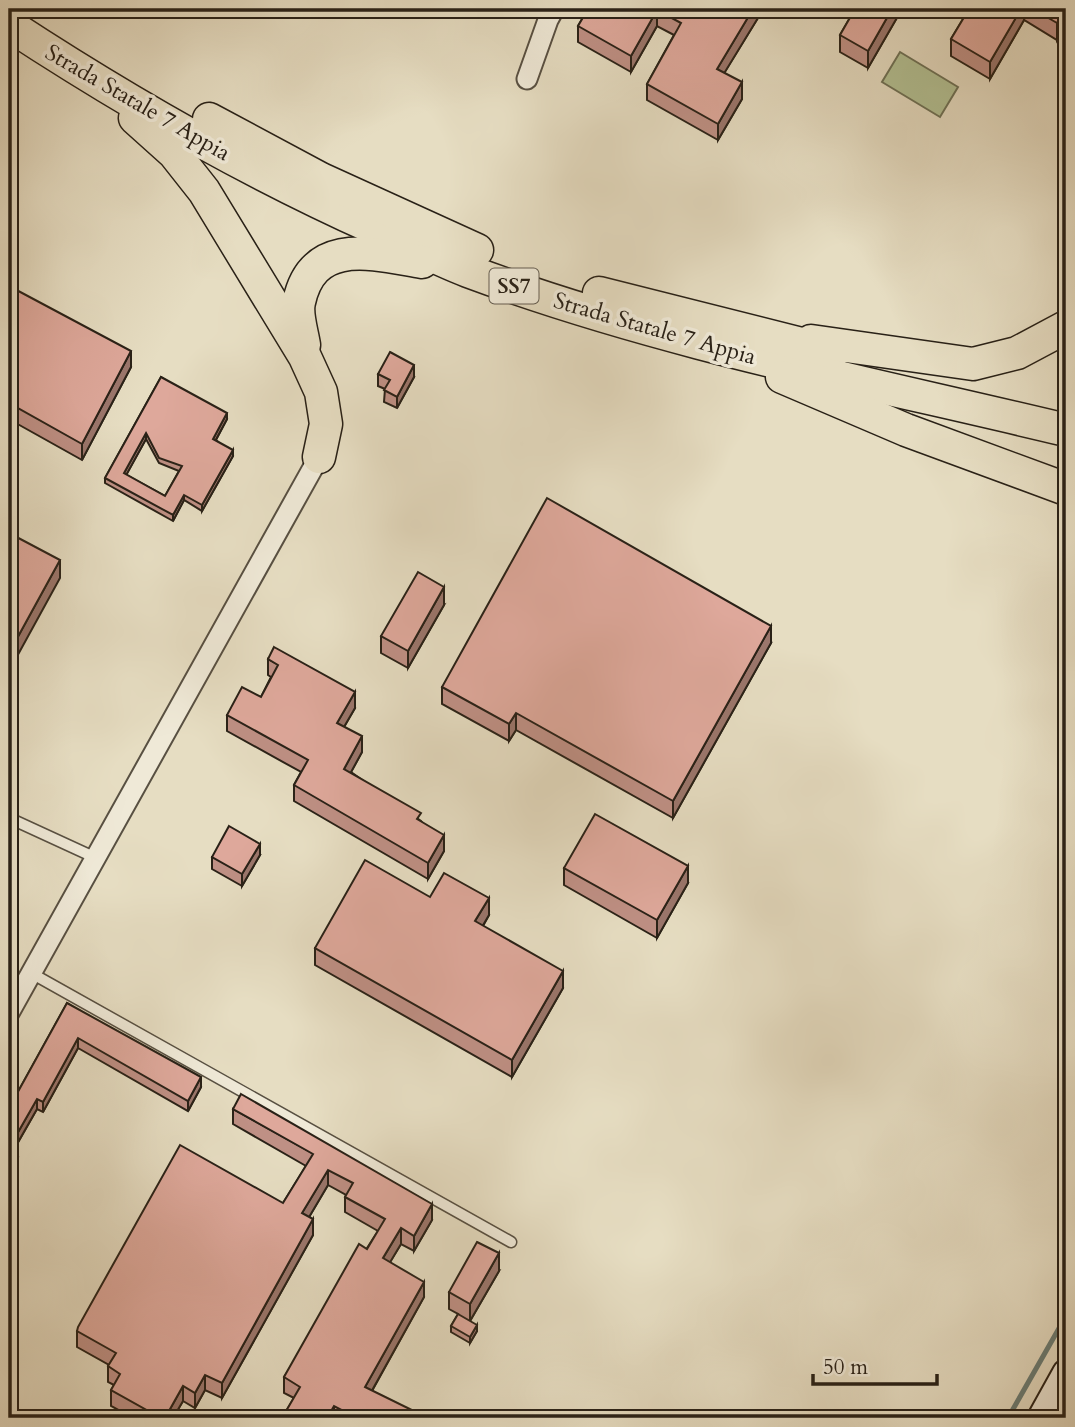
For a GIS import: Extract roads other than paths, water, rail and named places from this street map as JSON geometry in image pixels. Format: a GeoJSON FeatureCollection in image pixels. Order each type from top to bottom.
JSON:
{"type":"FeatureCollection","features":[{"type":"Feature","properties":{"kind":"highway","name":"Strada Statale 7 Appia"},"geometry":{"type":"LineString","coordinates":[[22,9],[109,65],[321,179],[474,250],[592,291],[971,387],[1066,407]]}},
{"type":"Feature","properties":{"kind":"highway","name":"Strada Statale 7 Appia"},"geometry":{"type":"LineString","coordinates":[[9,25],[98,84],[311,199],[466,270],[586,311],[704,344],[1066,430]]}},
{"type":"Feature","properties":{"kind":"highway"},"geometry":{"type":"LineString","coordinates":[[98,84],[174,153],[204,191],[305,357],[321,392],[326,424],[319,457]]}},
{"type":"Feature","properties":{"kind":"highway"},"geometry":{"type":"LineString","coordinates":[[305,357],[298,303],[310,274],[331,256],[363,252],[466,270]]}},
{"type":"Feature","properties":{"kind":"highway"},"geometry":{"type":"LineString","coordinates":[[758,334],[973,364],[1017,353],[1066,327]]}},
{"type":"Feature","properties":{"kind":"highway"},"geometry":{"type":"LineString","coordinates":[[704,344],[906,430],[1066,489]]}},
{"type":"Feature","properties":{"kind":"main road"},"geometry":{"type":"LineString","coordinates":[[1041,1418],[1066,1373]]}},
{"type":"Feature","properties":{"kind":"street"},"geometry":{"type":"LineString","coordinates":[[527,79],[554,9]]}},
{"type":"Feature","properties":{"kind":"street"},"geometry":{"type":"LineString","coordinates":[[9,1013],[319,457]]}},
{"type":"Feature","properties":{"kind":"lane"},"geometry":{"type":"LineString","coordinates":[[9,818],[96,858]]}},
{"type":"Feature","properties":{"kind":"lane"},"geometry":{"type":"LineString","coordinates":[[31,973],[511,1242]]}},
{"type":"Feature","properties":{"kind":"waterway"},"geometry":{"type":"LineString","coordinates":[[1008,1418],[1066,1316]]}}]}
